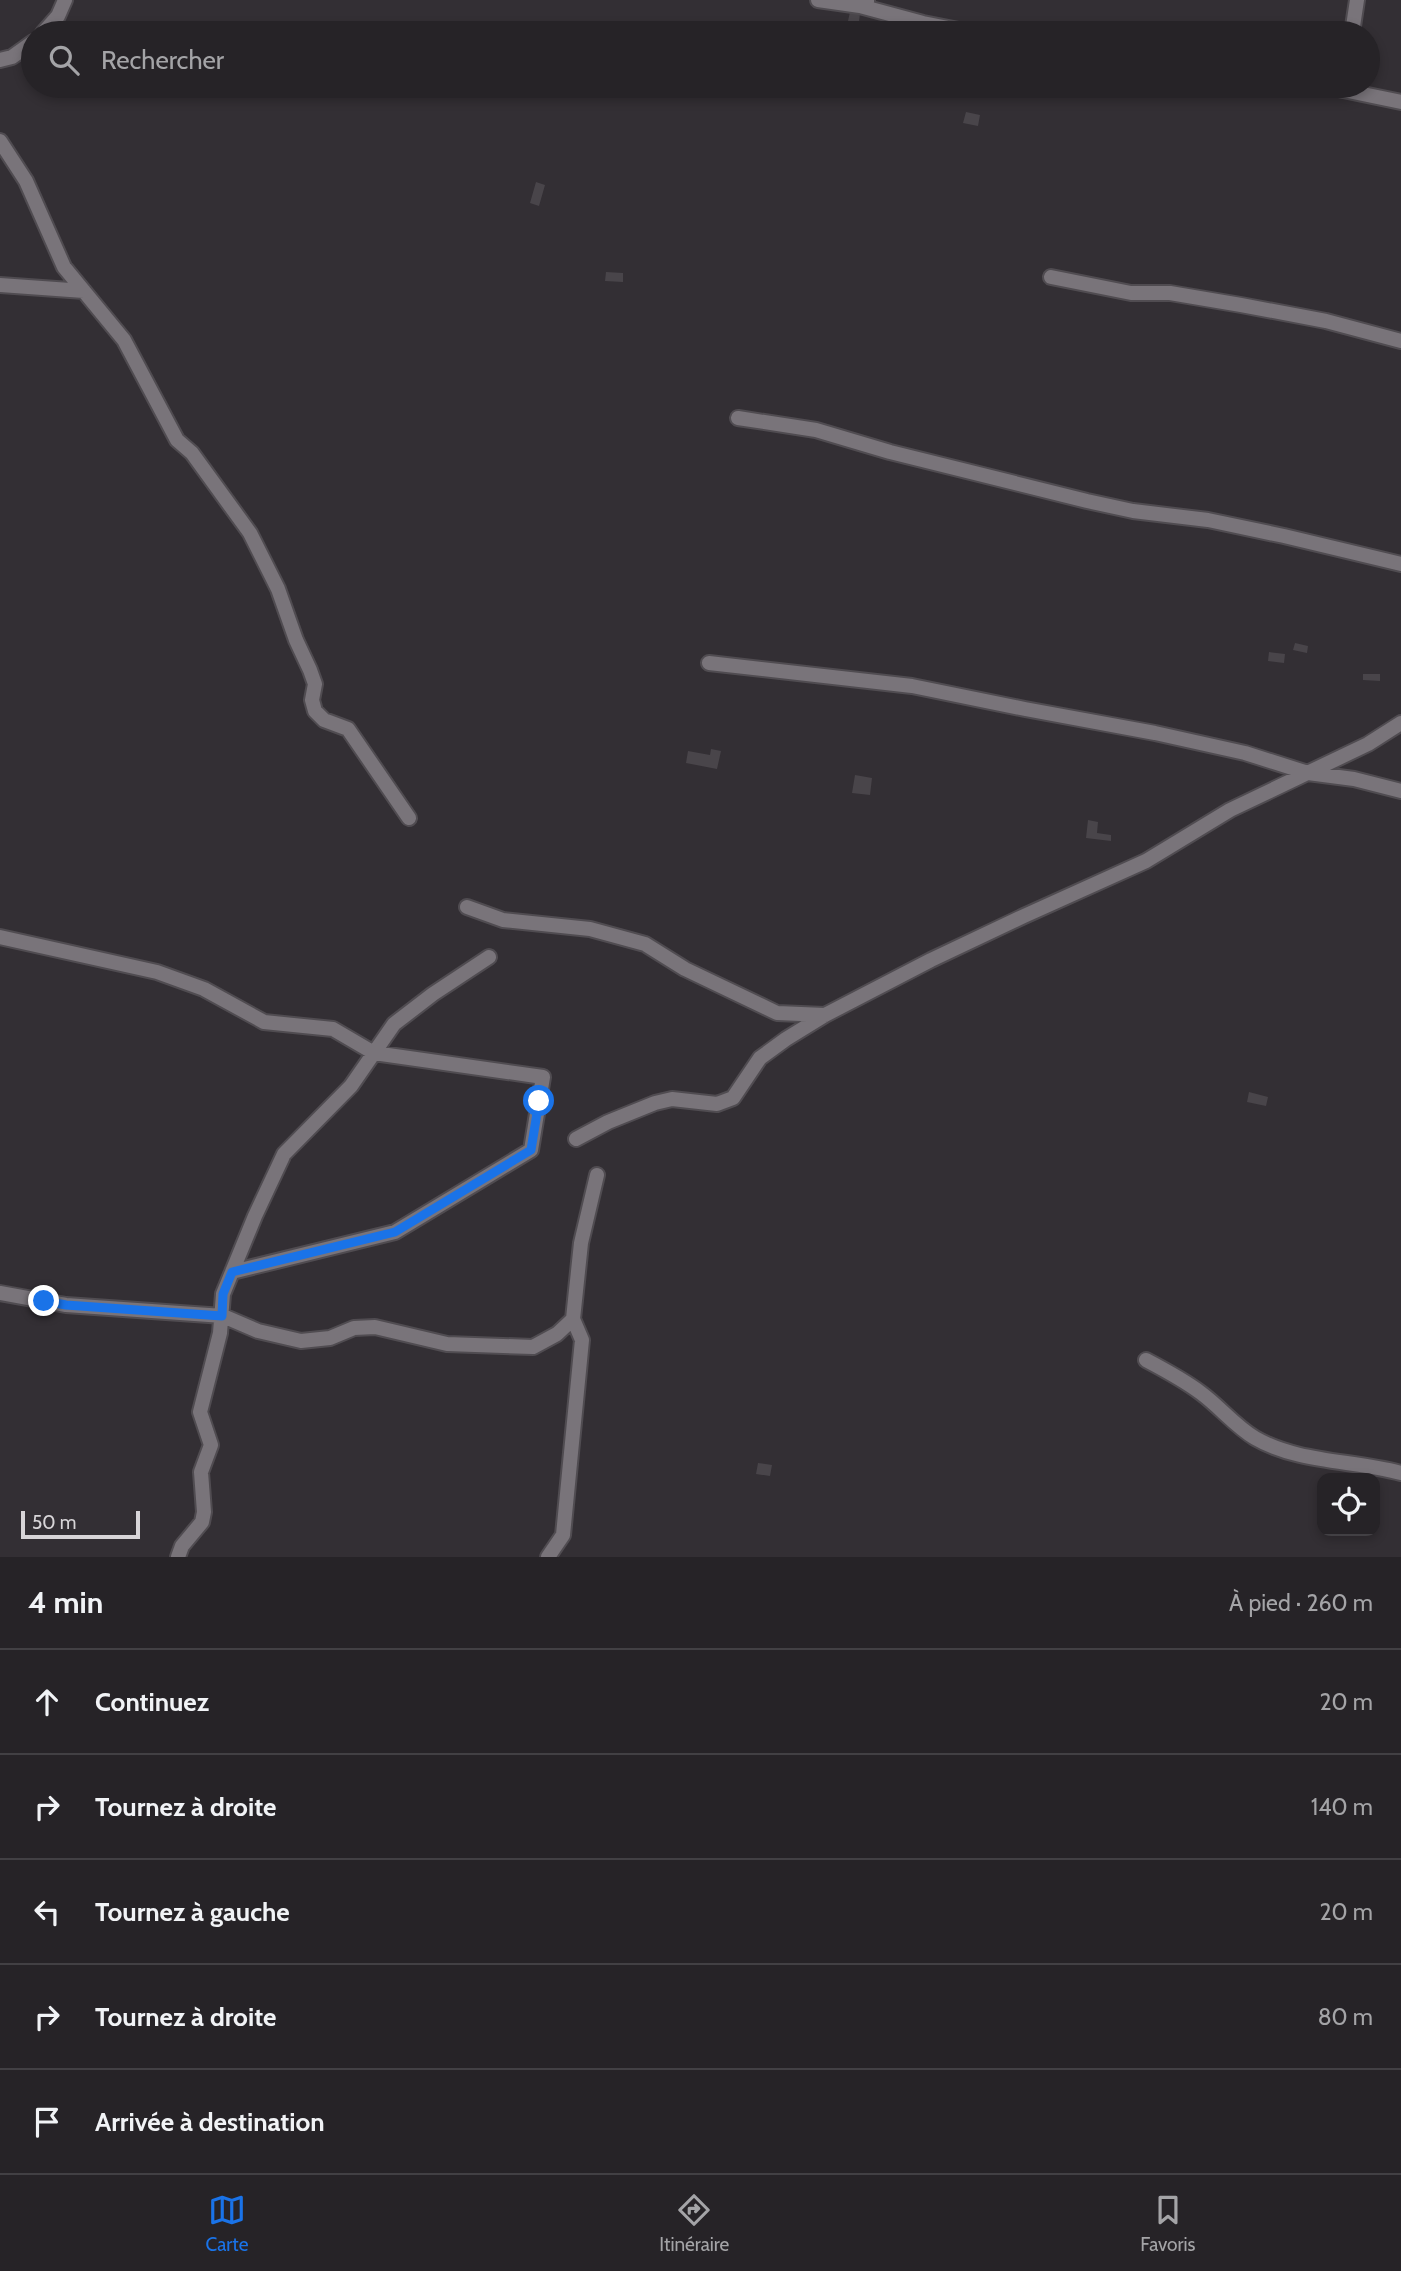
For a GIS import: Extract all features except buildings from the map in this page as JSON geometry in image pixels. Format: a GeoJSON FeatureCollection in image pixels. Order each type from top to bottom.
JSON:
{"type":"FeatureCollection","features":[{"type":"Feature","properties":{"kind":"street"},"geometry":{"type":"LineString","coordinates":[[54,21],[65,0]]}},
{"type":"Feature","properties":{"kind":"street"},"geometry":{"type":"LineString","coordinates":[[818,0],[864,3],[917,21]]}},
{"type":"Feature","properties":{"kind":"street"},"geometry":{"type":"LineString","coordinates":[[1354,21],[1357,0]]}},
{"type":"Feature","properties":{"kind":"street"},"geometry":{"type":"LineString","coordinates":[[0,60],[12,57],[21,51]]}},
{"type":"Feature","properties":{"kind":"street"},"geometry":{"type":"LineString","coordinates":[[1380,97],[1401,102]]}},
{"type":"Feature","properties":{"kind":"street"},"geometry":{"type":"LineString","coordinates":[[0,141],[26,181],[64,267],[124,340],[177,440],[192,453],[250,533],[278,589],[310,670],[315,684],[312,700],[315,711],[324,719],[348,729],[409,818]]}},
{"type":"Feature","properties":{"kind":"street"},"geometry":{"type":"LineString","coordinates":[[1051,277],[1131,293],[1170,293],[1241,305],[1326,321],[1401,341]]}},
{"type":"Feature","properties":{"kind":"street"},"geometry":{"type":"LineString","coordinates":[[0,285],[84,291]]}},
{"type":"Feature","properties":{"kind":"street"},"geometry":{"type":"LineString","coordinates":[[738,418],[816,430],[890,452],[1087,501],[1133,511],[1208,520],[1401,564]]}},
{"type":"Feature","properties":{"kind":"street"},"geometry":{"type":"LineString","coordinates":[[709,663],[912,686],[1155,733],[1245,753],[1308,773],[1354,779],[1401,791]]}},
{"type":"Feature","properties":{"kind":"street"},"geometry":{"type":"LineString","coordinates":[[576,1139],[608,1122],[655,1103],[672,1099],[717,1104],[733,1098],[760,1058],[825,1015],[931,960],[1146,861],[1230,810],[1368,744],[1401,723]]}},
{"type":"Feature","properties":{"kind":"street"},"geometry":{"type":"LineString","coordinates":[[467,907],[503,920],[590,929],[645,944],[685,969],[777,1013],[825,1015]]}},
{"type":"Feature","properties":{"kind":"street"},"geometry":{"type":"LineString","coordinates":[[0,937],[158,972],[204,989],[264,1022],[333,1029],[374,1053],[543,1077],[531,1150],[395,1232],[232,1272]]}},
{"type":"Feature","properties":{"kind":"street"},"geometry":{"type":"LineString","coordinates":[[178,1557],[182,1546],[202,1522],[204,1512],[201,1472],[211,1445],[200,1412],[215,1354],[223,1294],[284,1154],[351,1086],[394,1024],[433,993],[489,957]]}},
{"type":"Feature","properties":{"kind":"street"},"geometry":{"type":"LineString","coordinates":[[548,1557],[563,1535],[582,1340],[573,1319],[581,1244],[597,1175]]}},
{"type":"Feature","properties":{"kind":"street"},"geometry":{"type":"LineString","coordinates":[[0,1293],[66,1305],[222,1316],[258,1331],[301,1342],[330,1338],[354,1328],[375,1327],[447,1344],[533,1347],[557,1334],[573,1319]]}},
{"type":"Feature","properties":{"kind":"street"},"geometry":{"type":"LineString","coordinates":[[1146,1360],[1203,1394],[1253,1437],[1269,1445],[1320,1459],[1401,1473]]}},
{"type":"Feature","properties":{"kind":"route"},"geometry":{"type":"LineString","coordinates":[[44,1301],[66,1305],[222,1316],[223,1294],[232,1272],[395,1232],[531,1150],[539,1101]]}}]}
